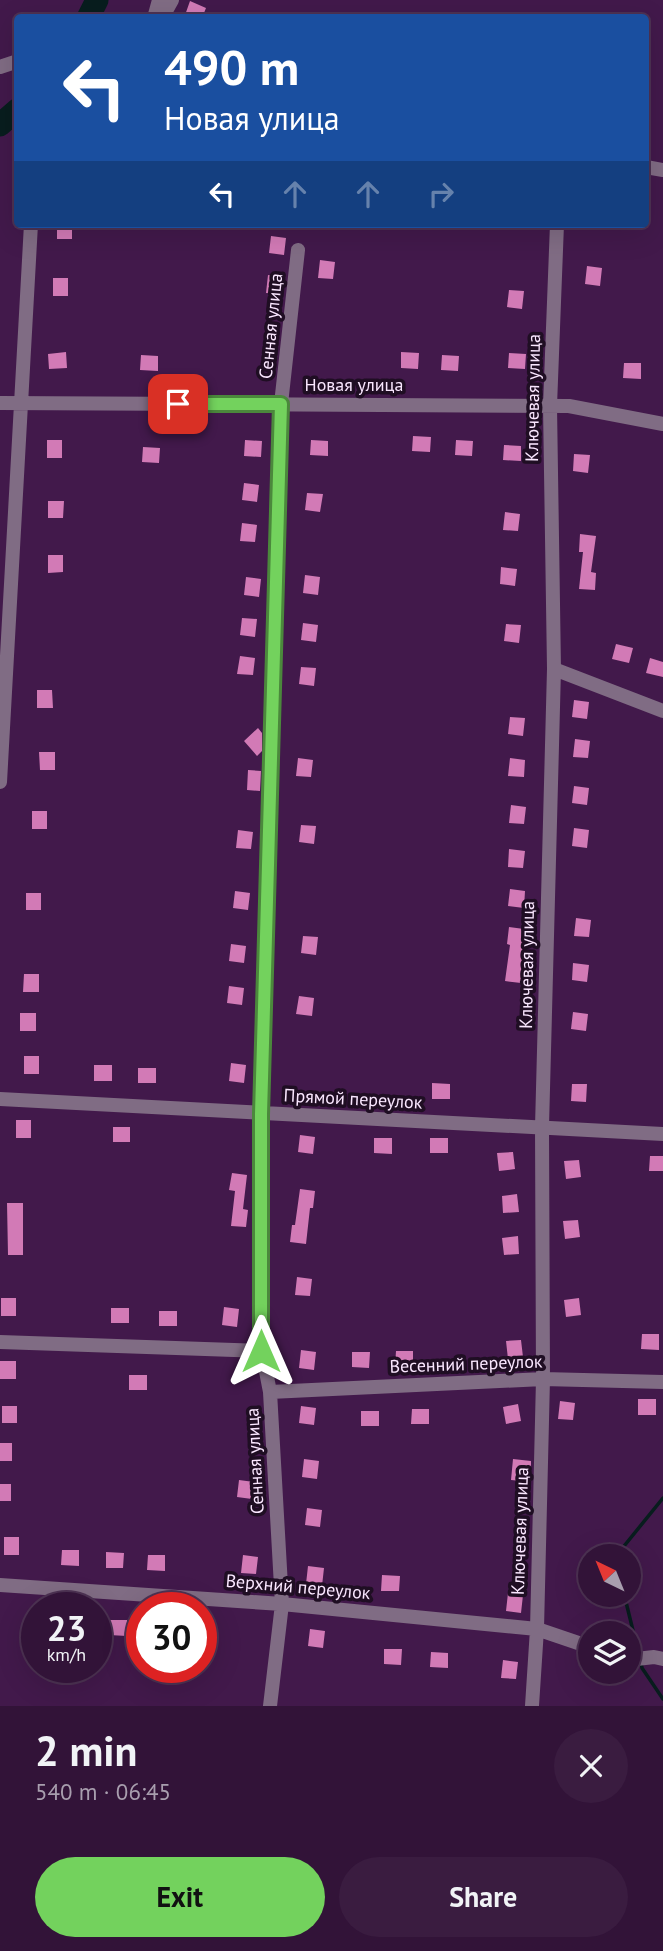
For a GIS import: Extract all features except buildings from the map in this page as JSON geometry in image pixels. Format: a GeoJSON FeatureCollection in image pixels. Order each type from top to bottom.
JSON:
{"type":"FeatureCollection","features":[{"type":"Feature","properties":{"kind":"street"},"geometry":{"type":"LineString","coordinates":[[0,782],[31,228]]}},
{"type":"Feature","properties":{"kind":"street","name":"Ключевая улица"},"geometry":{"type":"LineString","coordinates":[[532,1706],[537,1629],[543,1379],[542,1127],[554,670],[550,406],[557,228]]}},
{"type":"Feature","properties":{"kind":"street","name":"Сенная улица"},"geometry":{"type":"LineString","coordinates":[[270,1706],[282,1604],[270,1392],[261,1351],[261,1114],[281,404],[298,250]]}},
{"type":"Feature","properties":{"kind":"street","name":"Новая улица"},"geometry":{"type":"LineString","coordinates":[[0,403],[569,406],[663,424]]}},
{"type":"Feature","properties":{"kind":"street"},"geometry":{"type":"LineString","coordinates":[[554,670],[663,711]]}},
{"type":"Feature","properties":{"kind":"street","name":"Прямой переулок"},"geometry":{"type":"LineString","coordinates":[[0,1098],[663,1134]]}},
{"type":"Feature","properties":{"kind":"street"},"geometry":{"type":"LineString","coordinates":[[0,1342],[261,1351]]}},
{"type":"Feature","properties":{"kind":"street","name":"Весенний переулок"},"geometry":{"type":"LineString","coordinates":[[270,1392],[543,1379],[663,1381]]}},
{"type":"Feature","properties":{"kind":"street","name":"Верхний переулок"},"geometry":{"type":"LineString","coordinates":[[0,1585],[282,1604],[537,1629],[578,1643]]}},
{"type":"Feature","properties":{"kind":"street"},"geometry":{"type":"LineString","coordinates":[[641,1660],[659,1658]]}},
{"type":"Feature","properties":{"kind":"waterway"},"geometry":{"type":"LineString","coordinates":[[90,14],[97,0]]}},
{"type":"Feature","properties":{"kind":"waterway"},"geometry":{"type":"LineString","coordinates":[[0,125],[14,113]]}},
{"type":"Feature","properties":{"kind":"waterway"},"geometry":{"type":"LineString","coordinates":[[626,1544],[663,1498]]}},
{"type":"Feature","properties":{"kind":"waterway"},"geometry":{"type":"LineString","coordinates":[[627,1607],[631,1621]]}},
{"type":"Feature","properties":{"kind":"waterway"},"geometry":{"type":"LineString","coordinates":[[641,1662],[642,1668],[663,1699]]}},
{"type":"Feature","properties":{"kind":"route"},"geometry":{"type":"LineString","coordinates":[[178,404],[281,404],[261,1114],[261,1351]]}}]}
